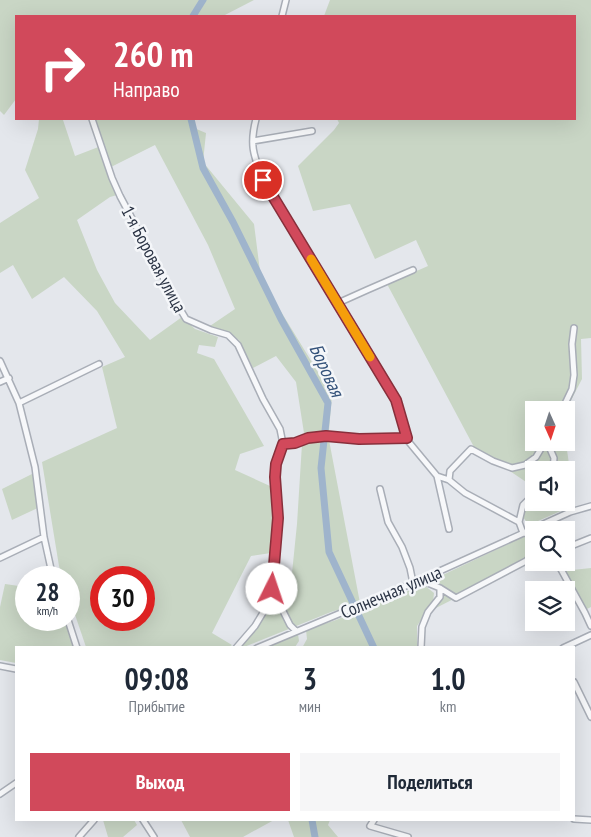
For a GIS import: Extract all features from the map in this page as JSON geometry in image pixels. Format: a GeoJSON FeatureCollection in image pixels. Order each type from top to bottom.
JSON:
{"type":"FeatureCollection","features":[{"type":"Feature","properties":{"kind":"street"},"geometry":{"type":"LineString","coordinates":[[282,15],[286,0]]}},
{"type":"Feature","properties":{"kind":"street","name":"1-я Боровая улица"},"geometry":{"type":"LineString","coordinates":[[92,120],[120,196],[186,319],[228,335],[238,345],[263,399],[280,429],[283,444]]}},
{"type":"Feature","properties":{"kind":"street"},"geometry":{"type":"LineString","coordinates":[[256,120],[253,131],[253,152],[263,180],[396,400],[407,438],[437,476],[449,529]]}},
{"type":"Feature","properties":{"kind":"street"},"geometry":{"type":"LineString","coordinates":[[253,141],[312,131]]}},
{"type":"Feature","properties":{"kind":"street"},"geometry":{"type":"LineString","coordinates":[[338,303],[414,270]]}},
{"type":"Feature","properties":{"kind":"street"},"geometry":{"type":"LineString","coordinates":[[566,401],[572,389],[574,375],[572,344],[574,328]]}},
{"type":"Feature","properties":{"kind":"street"},"geometry":{"type":"LineString","coordinates":[[0,361],[19,403],[35,467],[44,537],[50,566]]}},
{"type":"Feature","properties":{"kind":"street"},"geometry":{"type":"LineString","coordinates":[[19,403],[99,364]]}},
{"type":"Feature","properties":{"kind":"street"},"geometry":{"type":"LineString","coordinates":[[0,382],[9,378]]}},
{"type":"Feature","properties":{"kind":"street"},"geometry":{"type":"LineString","coordinates":[[238,646],[255,626],[267,606],[272,589],[278,518],[275,477],[276,464],[283,444],[326,436],[359,439],[407,438]]}},
{"type":"Feature","properties":{"kind":"street"},"geometry":{"type":"LineString","coordinates":[[449,480],[450,471],[471,449],[493,461],[512,468],[525,465],[536,457],[540,451]]}},
{"type":"Feature","properties":{"kind":"street"},"geometry":{"type":"LineString","coordinates":[[437,476],[449,480],[465,493],[519,522]]}},
{"type":"Feature","properties":{"kind":"street"},"geometry":{"type":"LineString","coordinates":[[380,488],[388,522],[402,547],[410,568],[413,583]]}},
{"type":"Feature","properties":{"kind":"street"},"geometry":{"type":"LineString","coordinates":[[523,533],[519,522],[522,505],[525,502]]}},
{"type":"Feature","properties":{"kind":"street","name":"Солнечная улица"},"geometry":{"type":"LineString","coordinates":[[262,646],[420,580],[570,512],[591,506]]}},
{"type":"Feature","properties":{"kind":"street"},"geometry":{"type":"LineString","coordinates":[[0,558],[44,537]]}},
{"type":"Feature","properties":{"kind":"street"},"geometry":{"type":"LineString","coordinates":[[575,544],[591,538]]}},
{"type":"Feature","properties":{"kind":"street"},"geometry":{"type":"LineString","coordinates":[[420,580],[440,588],[456,598],[525,562]]}},
{"type":"Feature","properties":{"kind":"street"},"geometry":{"type":"LineString","coordinates":[[562,571],[591,626]]}},
{"type":"Feature","properties":{"kind":"street"},"geometry":{"type":"LineString","coordinates":[[421,646],[422,627],[428,612],[440,597],[440,588]]}},
{"type":"Feature","properties":{"kind":"street"},"geometry":{"type":"LineString","coordinates":[[272,589],[290,625],[296,631]]}},
{"type":"Feature","properties":{"kind":"street"},"geometry":{"type":"LineString","coordinates":[[585,613],[591,610]]}},
{"type":"Feature","properties":{"kind":"street"},"geometry":{"type":"LineString","coordinates":[[72,631],[76,646]]}},
{"type":"Feature","properties":{"kind":"street"},"geometry":{"type":"LineString","coordinates":[[567,646],[591,635]]}},
{"type":"Feature","properties":{"kind":"street"},"geometry":{"type":"LineString","coordinates":[[0,666],[15,669]]}},
{"type":"Feature","properties":{"kind":"street"},"geometry":{"type":"LineString","coordinates":[[575,684],[591,717]]}},
{"type":"Feature","properties":{"kind":"street"},"geometry":{"type":"LineString","coordinates":[[0,794],[15,785]]}},
{"type":"Feature","properties":{"kind":"street"},"geometry":{"type":"LineString","coordinates":[[575,818],[591,820]]}},
{"type":"Feature","properties":{"kind":"street"},"geometry":{"type":"LineString","coordinates":[[80,837],[93,821]]}},
{"type":"Feature","properties":{"kind":"street"},"geometry":{"type":"LineString","coordinates":[[144,821],[154,837]]}},
{"type":"Feature","properties":{"kind":"street"},"geometry":{"type":"LineString","coordinates":[[373,821],[370,826],[408,837]]}},
{"type":"Feature","properties":{"kind":"green space"},"geometry":{"type":"Polygon","coordinates":[[[0,0],[254,0],[225,15],[15,15],[15,100],[4,115],[0,111],[0,0]]]}},
{"type":"Feature","properties":{"kind":"green space"},"geometry":{"type":"Polygon","coordinates":[[[330,0],[591,0],[591,338],[581,339],[582,379],[571,401],[525,401],[525,451],[567,451],[569,461],[525,461],[525,481],[474,447],[387,284],[428,266],[416,240],[375,259],[350,204],[313,211],[298,166],[339,123],[338,120],[576,120],[576,15],[324,15],[330,0]]]}},
{"type":"Feature","properties":{"kind":"green space"},"geometry":{"type":"Polygon","coordinates":[[[39,120],[63,120],[75,156],[101,146],[92,120],[192,120],[194,128],[206,133],[203,162],[254,224],[261,279],[332,395],[329,430],[304,433],[296,382],[276,356],[253,368],[239,340],[220,331],[207,328],[235,309],[208,245],[155,145],[111,167],[120,192],[77,220],[97,270],[115,303],[150,340],[182,317],[195,329],[218,337],[215,347],[199,345],[197,353],[214,359],[264,446],[240,454],[235,470],[270,486],[273,531],[271,553],[251,556],[212,633],[232,645],[230,646],[86,646],[80,629],[80,566],[59,566],[42,462],[117,428],[102,367],[125,357],[97,311],[64,277],[32,299],[13,265],[0,273],[0,223],[39,198],[25,170],[38,129],[39,120]]]}},
{"type":"Feature","properties":{"kind":"green space"},"geometry":{"type":"Polygon","coordinates":[[[329,440],[360,603],[331,612],[246,646],[240,646],[261,621],[274,577],[292,573],[302,444],[329,440]]]}},
{"type":"Feature","properties":{"kind":"green space"},"geometry":{"type":"Polygon","coordinates":[[[36,472],[42,506],[12,520],[2,489],[36,472]]]}},
{"type":"Feature","properties":{"kind":"green space"},"geometry":{"type":"Polygon","coordinates":[[[525,507],[525,511],[561,511],[538,521],[526,521],[522,516],[525,507]]]}},
{"type":"Feature","properties":{"kind":"green space"},"geometry":{"type":"Polygon","coordinates":[[[525,536],[525,563],[432,610],[440,595],[428,582],[525,536]]]}},
{"type":"Feature","properties":{"kind":"green space"},"geometry":{"type":"Polygon","coordinates":[[[591,568],[591,607],[585,610],[575,592],[575,581],[569,581],[563,571],[591,568]]]}},
{"type":"Feature","properties":{"kind":"green space"},"geometry":{"type":"Polygon","coordinates":[[[5,584],[15,585],[15,631],[72,631],[78,646],[15,646],[15,663],[0,660],[0,607],[5,584]]]}},
{"type":"Feature","properties":{"kind":"green space"},"geometry":{"type":"Polygon","coordinates":[[[424,585],[434,593],[433,602],[417,626],[417,646],[303,646],[307,639],[306,630],[424,585]]]}},
{"type":"Feature","properties":{"kind":"green space"},"geometry":{"type":"Polygon","coordinates":[[[298,634],[299,641],[296,646],[268,646],[298,634]]]}},
{"type":"Feature","properties":{"kind":"green space"},"geometry":{"type":"Polygon","coordinates":[[[103,821],[135,821],[137,825],[123,837],[108,837],[103,821]]]}},
{"type":"Feature","properties":{"kind":"green space"},"geometry":{"type":"Polygon","coordinates":[[[182,821],[272,821],[243,837],[190,837],[182,821]]]}},
{"type":"Feature","properties":{"kind":"green space"},"geometry":{"type":"Polygon","coordinates":[[[288,821],[330,821],[328,825],[338,837],[294,837],[288,821]]]}},
{"type":"Feature","properties":{"kind":"waterway","name":"Боровая"},"geometry":{"type":"LineString","coordinates":[[194,15],[203,0]]}},
{"type":"Feature","properties":{"kind":"waterway","name":"Боровая"},"geometry":{"type":"LineString","coordinates":[[191,120],[203,168],[233,222],[281,319],[328,403],[321,468],[329,552],[373,646]]}},
{"type":"Feature","properties":{"kind":"waterway","name":"Боровая"},"geometry":{"type":"LineString","coordinates":[[312,821],[315,837]]}},
{"type":"Feature","properties":{"kind":"slow traffic"},"geometry":{"type":"LineString","coordinates":[[311,259],[370,357]]}},
{"type":"Feature","properties":{"kind":"route"},"geometry":{"type":"LineString","coordinates":[[263,180],[396,400],[407,438],[374,440],[326,436],[283,444],[276,464],[275,477],[278,518],[272,589]]}}]}
